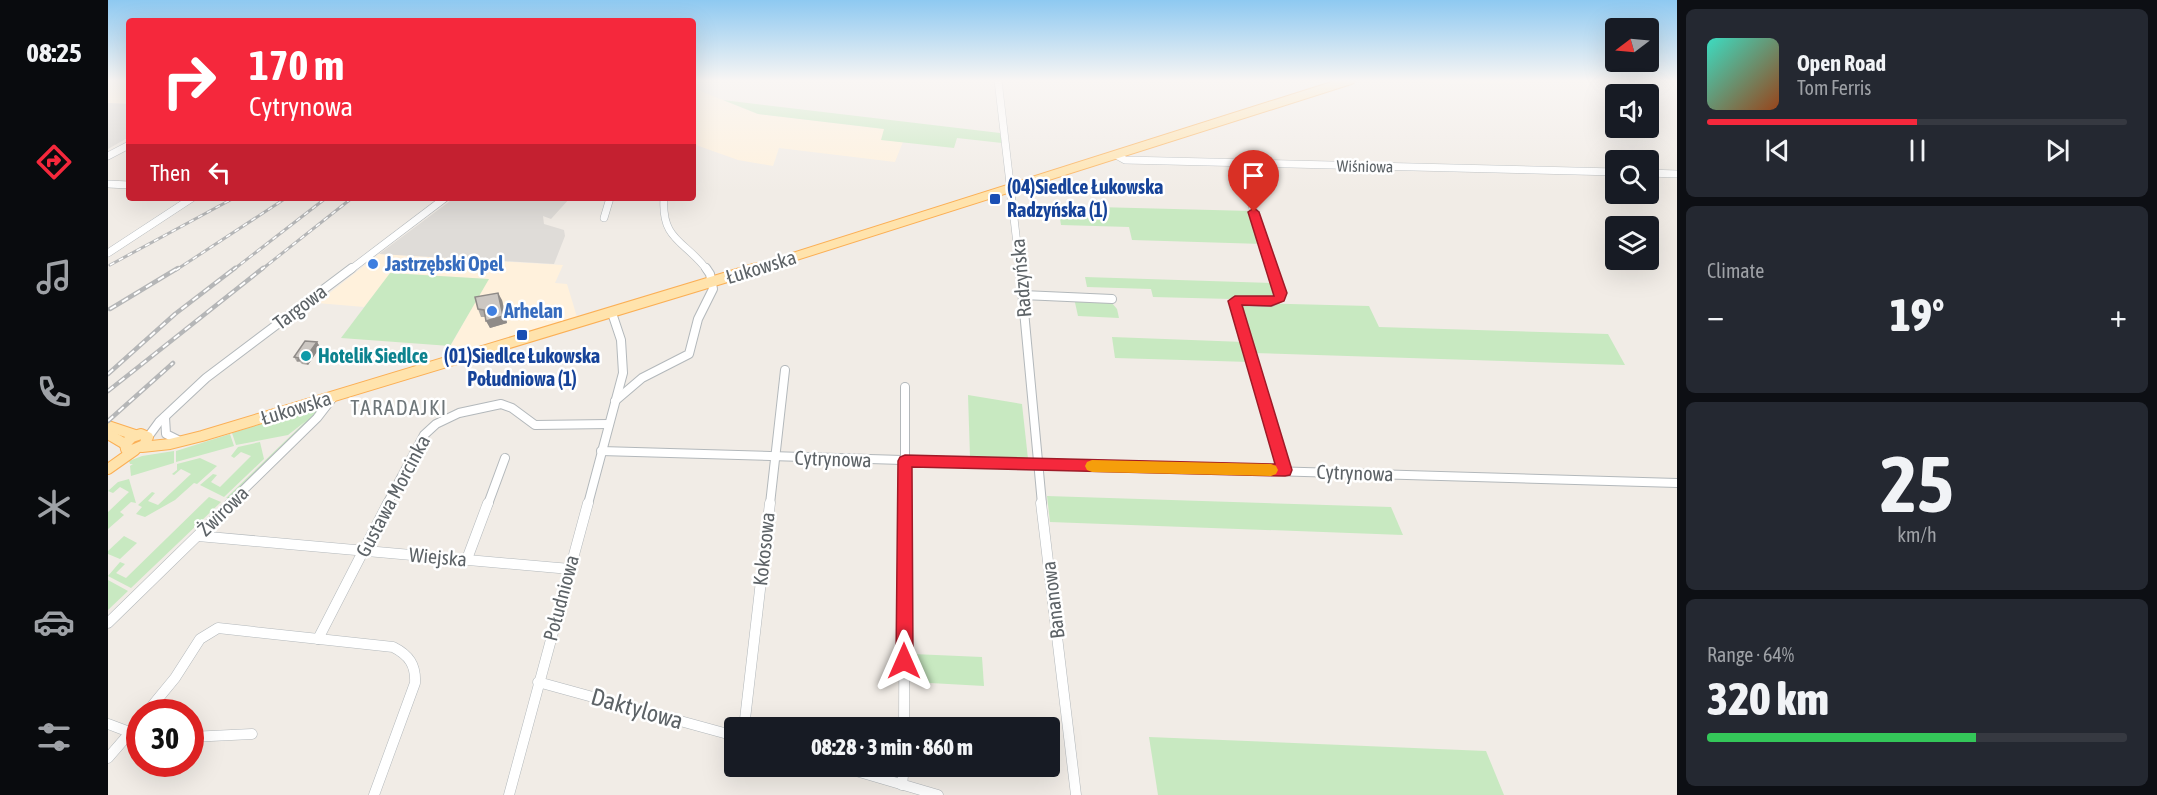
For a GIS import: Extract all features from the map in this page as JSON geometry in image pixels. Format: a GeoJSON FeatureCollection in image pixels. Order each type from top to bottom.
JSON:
{"type":"FeatureCollection","features":[{"type":"Feature","properties":{"kind":"main road","name":"Łukowska"},"geometry":{"type":"LineString","coordinates":[[108,426],[137,442],[168,444],[181,441],[713,282],[1235,117]]}},
{"type":"Feature","properties":{"kind":"main road"},"geometry":{"type":"LineString","coordinates":[[108,435],[137,442]]}},
{"type":"Feature","properties":{"kind":"main road"},"geometry":{"type":"LineString","coordinates":[[108,467],[137,442]]}},
{"type":"Feature","properties":{"kind":"street","name":"Radzyńska"},"geometry":{"type":"LineString","coordinates":[[1002,117],[1023,295],[1031,405]]}},
{"type":"Feature","properties":{"kind":"street"},"geometry":{"type":"LineString","coordinates":[[108,156],[126,147]]}},
{"type":"Feature","properties":{"kind":"street","name":"Wiśniowa"},"geometry":{"type":"LineString","coordinates":[[1116,155],[1125,160],[1605,172]]}},
{"type":"Feature","properties":{"kind":"street"},"geometry":{"type":"LineString","coordinates":[[1238,162],[1281,293],[1280,298],[1271,302],[1235,301],[1285,470]]}},
{"type":"Feature","properties":{"kind":"street"},"geometry":{"type":"LineString","coordinates":[[1659,173],[1677,174]]}},
{"type":"Feature","properties":{"kind":"street"},"geometry":{"type":"LineString","coordinates":[[108,184],[126,186]]}},
{"type":"Feature","properties":{"kind":"street"},"geometry":{"type":"LineString","coordinates":[[108,253],[187,201]]}},
{"type":"Feature","properties":{"kind":"street","name":"Targowa"},"geometry":{"type":"LineString","coordinates":[[137,442],[207,378],[441,201]]}},
{"type":"Feature","properties":{"kind":"street"},"geometry":{"type":"LineString","coordinates":[[604,218],[609,201]]}},
{"type":"Feature","properties":{"kind":"street"},"geometry":{"type":"LineString","coordinates":[[615,402],[642,378],[689,354],[695,339],[698,318],[711,293],[713,282],[701,264],[678,243],[664,224],[661,212],[663,201]]}},
{"type":"Feature","properties":{"kind":"street"},"geometry":{"type":"LineString","coordinates":[[1023,295],[1112,298]]}},
{"type":"Feature","properties":{"kind":"street","name":"Południowa"},"geometry":{"type":"LineString","coordinates":[[509,795],[623,373],[623,351],[612,313]]}},
{"type":"Feature","properties":{"kind":"street","name":"Kokosowa"},"geometry":{"type":"LineString","coordinates":[[745,717],[785,370]]}},
{"type":"Feature","properties":{"kind":"street"},"geometry":{"type":"LineString","coordinates":[[904,717],[905,387]]}},
{"type":"Feature","properties":{"kind":"street","name":"Żwirowa"},"geometry":{"type":"LineString","coordinates":[[108,623],[317,418],[334,396]]}},
{"type":"Feature","properties":{"kind":"street","name":"Gustawa Morcinka"},"geometry":{"type":"LineString","coordinates":[[318,639],[418,442],[439,420],[453,414],[503,404],[514,408],[535,425],[609,424]]}},
{"type":"Feature","properties":{"kind":"street","name":"Bananowa"},"geometry":{"type":"LineString","coordinates":[[1031,405],[1077,795]]}},
{"type":"Feature","properties":{"kind":"street"},"geometry":{"type":"LineString","coordinates":[[162,419],[165,435],[170,439],[181,441]]}},
{"type":"Feature","properties":{"kind":"street","name":"Cytrynowa"},"geometry":{"type":"LineString","coordinates":[[601,451],[1677,483]]}},
{"type":"Feature","properties":{"kind":"street"},"geometry":{"type":"LineString","coordinates":[[467,559],[505,458]]}},
{"type":"Feature","properties":{"kind":"street","name":"Wiejska"},"geometry":{"type":"LineString","coordinates":[[198,536],[570,569]]}},
{"type":"Feature","properties":{"kind":"street"},"geometry":{"type":"LineString","coordinates":[[158,699],[175,678],[200,639],[211,631],[224,628],[393,647],[404,651],[415,666],[417,674],[414,691],[374,795]]}},
{"type":"Feature","properties":{"kind":"street","name":"Daktylowa"},"geometry":{"type":"LineString","coordinates":[[538,682],[724,733]]}},
{"type":"Feature","properties":{"kind":"street"},"geometry":{"type":"LineString","coordinates":[[108,724],[126,731]]}},
{"type":"Feature","properties":{"kind":"street"},"geometry":{"type":"LineString","coordinates":[[204,736],[252,734]]}},
{"type":"Feature","properties":{"kind":"street"},"geometry":{"type":"LineString","coordinates":[[108,758],[126,742]]}},
{"type":"Feature","properties":{"kind":"street"},"geometry":{"type":"LineString","coordinates":[[878,777],[938,795]]}},
{"type":"Feature","properties":{"kind":"street"},"geometry":{"type":"LineString","coordinates":[[902,784],[903,777]]}},
{"type":"Feature","properties":{"kind":"shaded area"},"geometry":{"type":"Polygon","coordinates":[[[108,117],[126,117],[126,139],[108,149],[108,117]]]}},
{"type":"Feature","properties":{"kind":"shaded area"},"geometry":{"type":"Polygon","coordinates":[[[696,117],[784,117],[885,129],[882,140],[903,142],[895,162],[779,148],[773,166],[738,160],[696,145],[696,117]]]}},
{"type":"Feature","properties":{"kind":"shaded area"},"geometry":{"type":"Polygon","coordinates":[[[450,201],[567,201],[551,219],[543,216],[544,224],[564,230],[565,236],[554,264],[379,254],[450,201]]]}},
{"type":"Feature","properties":{"kind":"shaded area"},"geometry":{"type":"Polygon","coordinates":[[[379,254],[563,265],[555,283],[567,284],[577,317],[471,348],[450,347],[488,279],[391,273],[364,307],[317,303],[379,254]]]}},
{"type":"Feature","properties":{"kind":"green space"},"geometry":{"type":"Polygon","coordinates":[[[784,117],[867,117],[1000,133],[1002,143],[957,138],[954,148],[881,140],[884,129],[784,117]]]}},
{"type":"Feature","properties":{"kind":"green space"},"geometry":{"type":"Polygon","coordinates":[[[1058,206],[1251,211],[1263,244],[1132,240],[1129,227],[1061,225],[1058,206]]]}},
{"type":"Feature","properties":{"kind":"green space"},"geometry":{"type":"Polygon","coordinates":[[[390,273],[489,279],[450,346],[341,338],[390,273]]]}},
{"type":"Feature","properties":{"kind":"green space"},"geometry":{"type":"Polygon","coordinates":[[[1085,277],[1274,283],[1278,294],[1270,300],[1153,297],[1151,289],[1087,287],[1085,277]]]}},
{"type":"Feature","properties":{"kind":"green space"},"geometry":{"type":"Polygon","coordinates":[[[1074,298],[1111,302],[1117,309],[1119,318],[1078,316],[1074,298]]]}},
{"type":"Feature","properties":{"kind":"green space"},"geometry":{"type":"Polygon","coordinates":[[[1244,303],[1369,306],[1379,327],[1608,334],[1625,365],[1253,353],[1240,305],[1244,303]]]}},
{"type":"Feature","properties":{"kind":"green space"},"geometry":{"type":"Polygon","coordinates":[[[1112,337],[1244,342],[1250,362],[1115,358],[1112,337]]]}},
{"type":"Feature","properties":{"kind":"green space"},"geometry":{"type":"Polygon","coordinates":[[[968,395],[1022,404],[1028,459],[970,457],[968,395]]]}},
{"type":"Feature","properties":{"kind":"green space"},"geometry":{"type":"Polygon","coordinates":[[[310,409],[318,409],[318,412],[229,498],[226,498],[306,421],[288,435],[236,445],[232,433],[310,409]]]}},
{"type":"Feature","properties":{"kind":"green space"},"geometry":{"type":"Polygon","coordinates":[[[230,434],[234,446],[176,462],[176,451],[230,434]]]}},
{"type":"Feature","properties":{"kind":"green space"},"geometry":{"type":"Polygon","coordinates":[[[260,442],[264,459],[224,497],[200,485],[213,474],[217,475],[211,482],[220,487],[251,456],[241,452],[234,458],[231,456],[238,447],[260,442]]]}},
{"type":"Feature","properties":{"kind":"green space"},"geometry":{"type":"Polygon","coordinates":[[[174,451],[174,463],[131,476],[130,466],[133,464],[129,461],[142,456],[174,451]]]}},
{"type":"Feature","properties":{"kind":"green space"},"geometry":{"type":"Polygon","coordinates":[[[200,458],[217,466],[175,500],[145,517],[136,514],[142,507],[138,505],[152,492],[155,493],[148,501],[158,505],[191,474],[181,469],[174,475],[172,474],[177,470],[177,464],[200,458]]]}},
{"type":"Feature","properties":{"kind":"green space"},"geometry":{"type":"Polygon","coordinates":[[[129,479],[136,503],[131,502],[120,512],[124,515],[108,529],[108,512],[129,492],[120,487],[113,493],[108,491],[118,482],[129,479]]]}},
{"type":"Feature","properties":{"kind":"green space"},"geometry":{"type":"Polygon","coordinates":[[[1047,496],[1391,507],[1403,535],[1050,522],[1047,496]]]}},
{"type":"Feature","properties":{"kind":"green space"},"geometry":{"type":"Polygon","coordinates":[[[209,497],[221,502],[131,588],[108,576],[120,562],[125,564],[116,573],[126,578],[209,497]]]}},
{"type":"Feature","properties":{"kind":"green space"},"geometry":{"type":"Polygon","coordinates":[[[124,536],[137,543],[120,559],[108,554],[108,551],[124,536]]]}},
{"type":"Feature","properties":{"kind":"green space"},"geometry":{"type":"Polygon","coordinates":[[[108,580],[128,591],[108,610],[108,580]]]}},
{"type":"Feature","properties":{"kind":"green space"},"geometry":{"type":"Polygon","coordinates":[[[913,654],[982,657],[984,686],[912,682],[913,654]]]}},
{"type":"Feature","properties":{"kind":"green space"},"geometry":{"type":"Polygon","coordinates":[[[1149,737],[1486,751],[1504,795],[1158,795],[1149,737]]]}},
{"type":"Feature","properties":{"kind":"building"},"geometry":{"type":"Polygon","coordinates":[[[498,293],[503,316],[486,321],[484,310],[478,309],[475,297],[498,293]]]}},
{"type":"Feature","properties":{"kind":"building"},"geometry":{"type":"Polygon","coordinates":[[[305,341],[317,342],[304,360],[298,360],[299,358],[294,357],[305,341]]]}},
{"type":"Feature","properties":{"kind":"railway"},"geometry":{"type":"LineString","coordinates":[[110,265],[228,201]]}},
{"type":"Feature","properties":{"kind":"railway"},"geometry":{"type":"LineString","coordinates":[[176,270],[281,201]]}},
{"type":"Feature","properties":{"kind":"railway"},"geometry":{"type":"LineString","coordinates":[[233,270],[322,201]]}},
{"type":"Feature","properties":{"kind":"railway"},"geometry":{"type":"LineString","coordinates":[[261,270],[348,201]]}},
{"type":"Feature","properties":{"kind":"railway"},"geometry":{"type":"LineString","coordinates":[[110,309],[178,268]]}},
{"type":"Feature","properties":{"kind":"railway"},"geometry":{"type":"LineString","coordinates":[[108,374],[175,314],[235,268]]}},
{"type":"Feature","properties":{"kind":"railway"},"geometry":{"type":"LineString","coordinates":[[108,391],[263,268]]}},
{"type":"Feature","properties":{"kind":"railway"},"geometry":{"type":"LineString","coordinates":[[108,421],[173,363]]}},
{"type":"Feature","properties":{"kind":"slow traffic"},"geometry":{"type":"LineString","coordinates":[[1092,466],[1271,470]]}},
{"type":"Feature","properties":{"kind":"place","name":"(04)Siedlce Łukowska Radzyńska (1)"},"geometry":{"type":"Point","coordinates":[995,199]}},
{"type":"Feature","properties":{"kind":"place","name":"Jastrzębski Opel"},"geometry":{"type":"Point","coordinates":[373,264]}},
{"type":"Feature","properties":{"kind":"place","name":"Arhelan"},"geometry":{"type":"Point","coordinates":[492,311]}},
{"type":"Feature","properties":{"kind":"place","name":"(01)Siedlce Łukowska Południowa (1)"},"geometry":{"type":"Point","coordinates":[522,335]}},
{"type":"Feature","properties":{"kind":"place","name":"Hotelik Siedlce"},"geometry":{"type":"Point","coordinates":[306,356]}},
{"type":"Feature","properties":{"kind":"district","name":"TARADAJKI"},"geometry":{"type":"Point","coordinates":[399,408]}},
{"type":"Feature","properties":{"kind":"route"},"geometry":{"type":"LineString","coordinates":[[904,661],[905,461],[1285,470],[1235,301],[1271,302],[1280,298],[1281,293],[1254,212]]}}]}
